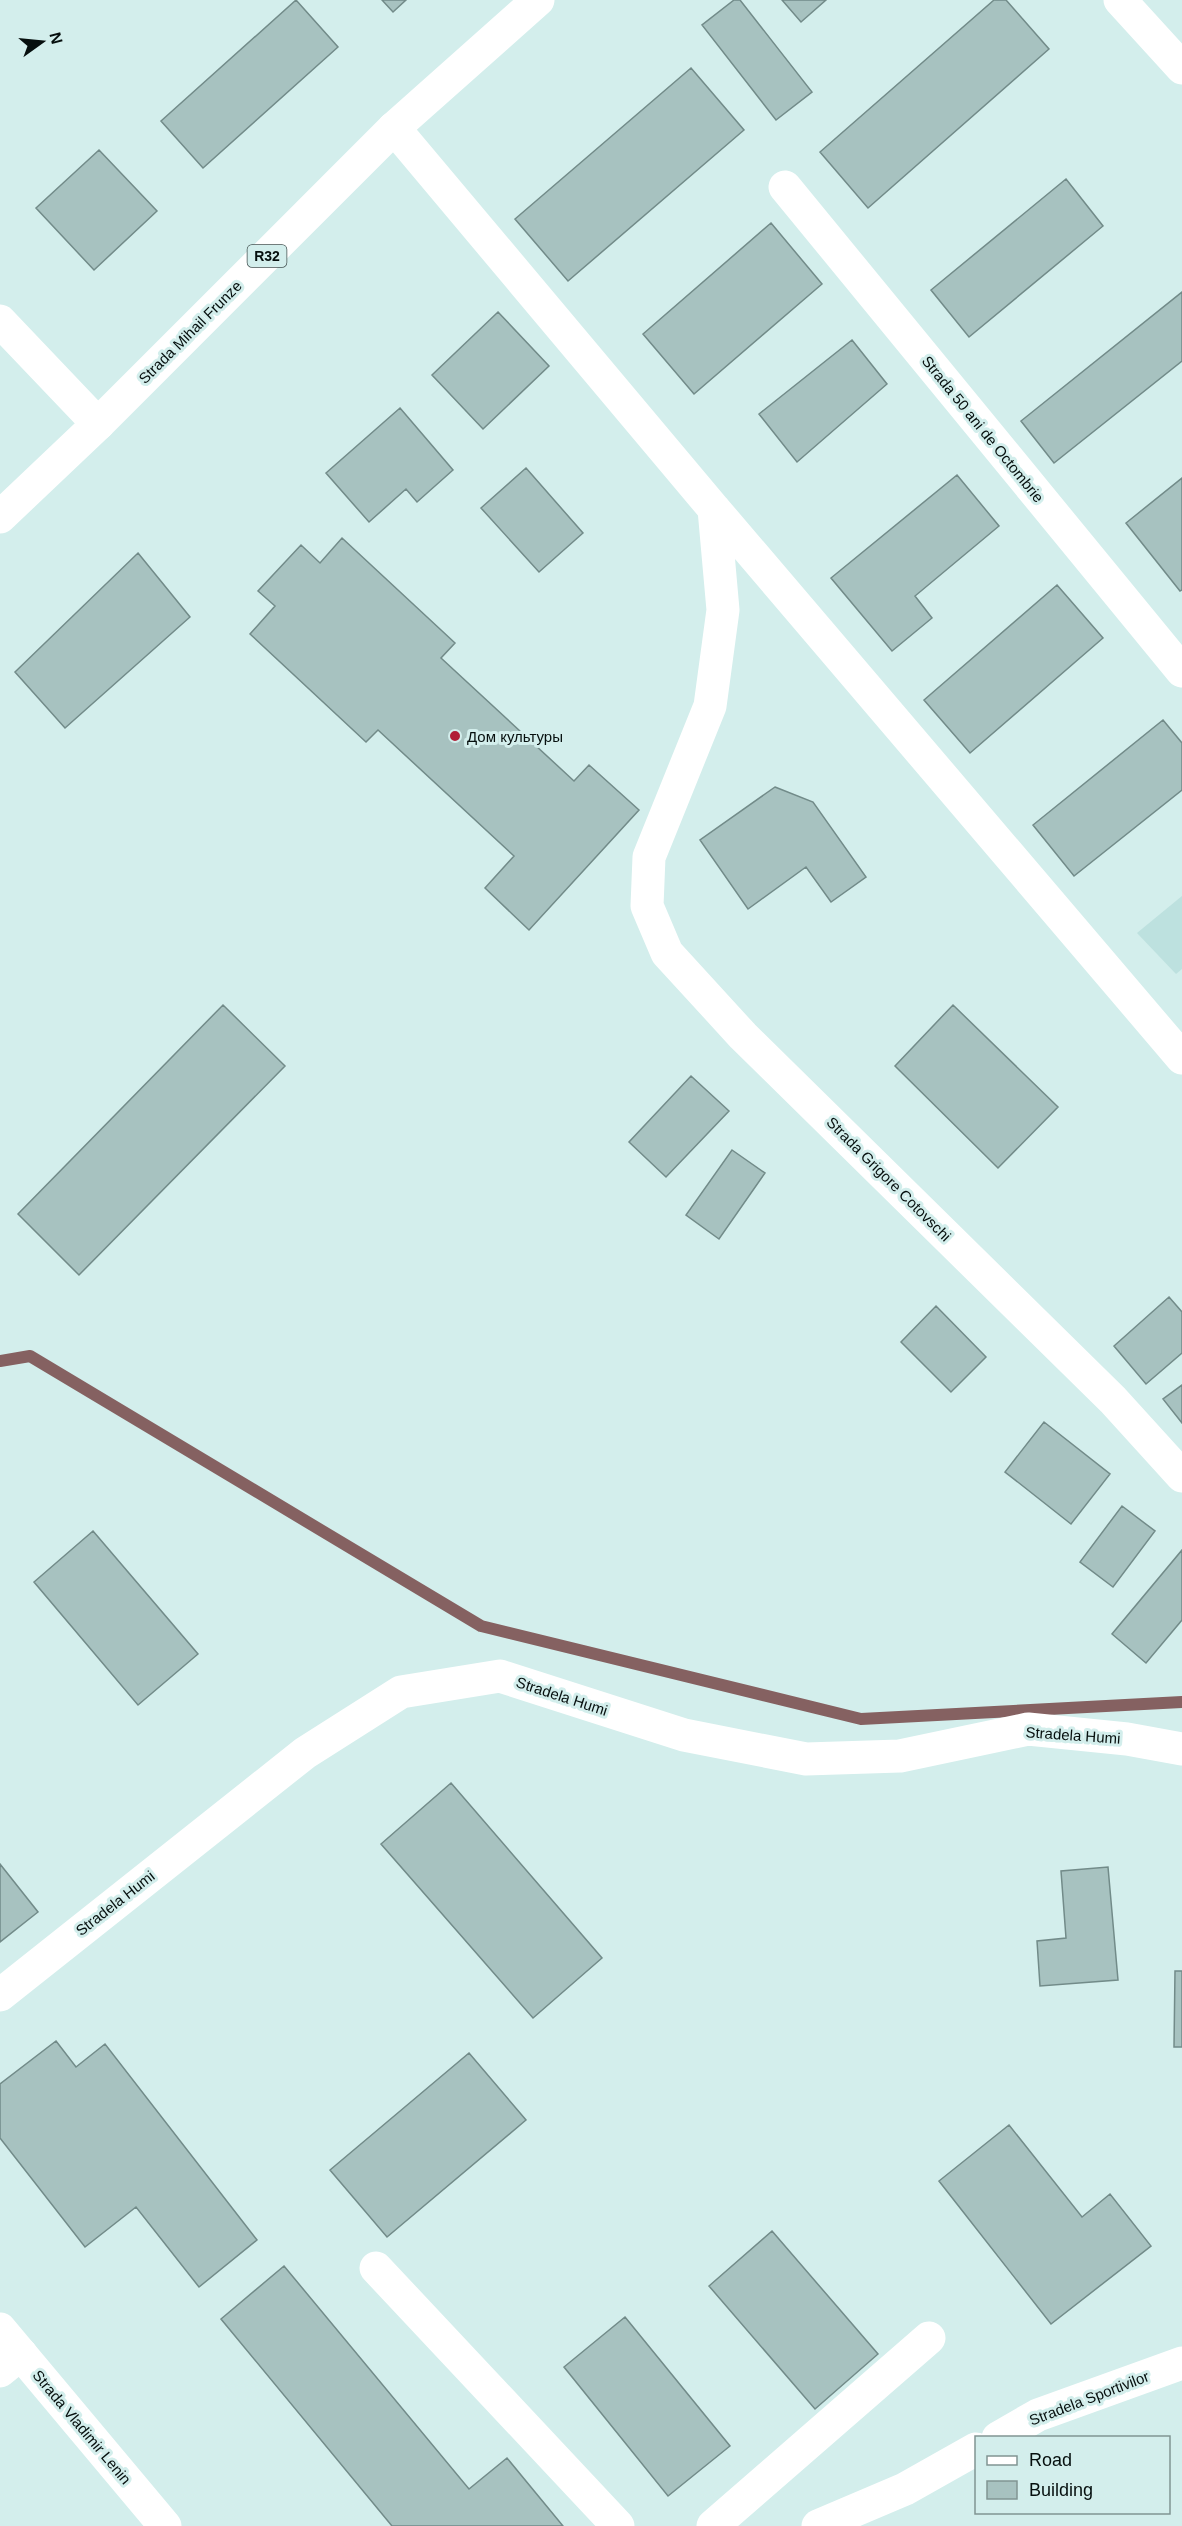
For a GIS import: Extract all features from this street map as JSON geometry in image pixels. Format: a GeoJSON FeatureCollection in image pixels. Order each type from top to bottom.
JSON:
{"type":"FeatureCollection","features":[{"type":"Feature","properties":{"kind":"street","name":"Strada Mihail Frunze"},"geometry":{"type":"LineString","coordinates":[[0,517],[98,424],[394,128],[538,0]]}},
{"type":"Feature","properties":{"kind":"street"},"geometry":{"type":"LineString","coordinates":[[1120,0],[1182,68]]}},
{"type":"Feature","properties":{"kind":"street"},"geometry":{"type":"LineString","coordinates":[[394,128],[714,509],[1182,1058]]}},
{"type":"Feature","properties":{"kind":"street","name":"Strada 50 ani de Octombrie"},"geometry":{"type":"LineString","coordinates":[[785,187],[1182,670]]}},
{"type":"Feature","properties":{"kind":"street"},"geometry":{"type":"LineString","coordinates":[[0,321],[98,424]]}},
{"type":"Feature","properties":{"kind":"street","name":"Strada Grigore Cotovschi"},"geometry":{"type":"LineString","coordinates":[[714,509],[723,610],[710,706],[649,857],[647,906],[667,953],[742,1035],[1113,1400],[1182,1476]]}},
{"type":"Feature","properties":{"kind":"street","name":"Stradela Humi"},"geometry":{"type":"LineString","coordinates":[[0,1995],[304,1753],[401,1692],[500,1676],[684,1735],[806,1759],[900,1756],[1028,1729],[1127,1739],[1182,1749]]}},
{"type":"Feature","properties":{"kind":"street"},"geometry":{"type":"LineString","coordinates":[[376,2268],[618,2526]]}},
{"type":"Feature","properties":{"kind":"street","name":"Strada Vladimir Lenin"},"geometry":{"type":"LineString","coordinates":[[0,2329],[10,2362],[165,2526]]}},
{"type":"Feature","properties":{"kind":"street"},"geometry":{"type":"LineString","coordinates":[[713,2526],[929,2338]]}},
{"type":"Feature","properties":{"kind":"street","name":"Stradela Sportivilor"},"geometry":{"type":"LineString","coordinates":[[1001,2436],[1038,2415],[1182,2363]]}},
{"type":"Feature","properties":{"kind":"street"},"geometry":{"type":"LineString","coordinates":[[818,2526],[905,2489],[975,2450]]}},
{"type":"Feature","properties":{"kind":"shaded area"},"geometry":{"type":"Polygon","coordinates":[[[1182,896],[1182,969],[1176,974],[1137,933],[1182,896]]]}},
{"type":"Feature","properties":{"kind":"building"},"geometry":{"type":"Polygon","coordinates":[[[296,0],[338,47],[203,168],[161,121],[296,0]]]}},
{"type":"Feature","properties":{"kind":"building"},"geometry":{"type":"Polygon","coordinates":[[[382,0],[406,0],[393,12],[382,0]]]}},
{"type":"Feature","properties":{"kind":"building"},"geometry":{"type":"Polygon","coordinates":[[[734,0],[740,0],[812,92],[776,120],[702,25],[734,0]]]}},
{"type":"Feature","properties":{"kind":"building"},"geometry":{"type":"Polygon","coordinates":[[[782,0],[826,0],[801,22],[782,0]]]}},
{"type":"Feature","properties":{"kind":"building"},"geometry":{"type":"Polygon","coordinates":[[[994,0],[1006,0],[1049,49],[868,208],[820,152],[994,0]]]}},
{"type":"Feature","properties":{"kind":"building"},"geometry":{"type":"Polygon","coordinates":[[[691,68],[744,130],[568,281],[515,219],[691,68]]]}},
{"type":"Feature","properties":{"kind":"building"},"geometry":{"type":"Polygon","coordinates":[[[99,150],[157,211],[94,270],[36,208],[99,150]]]}},
{"type":"Feature","properties":{"kind":"building"},"geometry":{"type":"Polygon","coordinates":[[[1066,179],[1103,226],[969,337],[931,290],[1066,179]]]}},
{"type":"Feature","properties":{"kind":"building"},"geometry":{"type":"Polygon","coordinates":[[[771,223],[822,284],[694,394],[643,334],[771,223]]]}},
{"type":"Feature","properties":{"kind":"building"},"geometry":{"type":"Polygon","coordinates":[[[1182,292],[1182,361],[1054,463],[1021,421],[1182,292]]]}},
{"type":"Feature","properties":{"kind":"building"},"geometry":{"type":"Polygon","coordinates":[[[498,312],[549,366],[483,429],[432,375],[498,312]]]}},
{"type":"Feature","properties":{"kind":"building"},"geometry":{"type":"Polygon","coordinates":[[[852,340],[887,384],[797,462],[759,414],[852,340]]]}},
{"type":"Feature","properties":{"kind":"building"},"geometry":{"type":"Polygon","coordinates":[[[400,408],[453,470],[417,502],[406,489],[369,522],[326,473],[400,408]]]}},
{"type":"Feature","properties":{"kind":"building"},"geometry":{"type":"Polygon","coordinates":[[[526,468],[583,533],[539,572],[481,508],[526,468]]]}},
{"type":"Feature","properties":{"kind":"building"},"geometry":{"type":"Polygon","coordinates":[[[957,475],[999,526],[915,596],[932,618],[892,651],[831,578],[957,475]]]}},
{"type":"Feature","properties":{"kind":"building"},"geometry":{"type":"Polygon","coordinates":[[[1182,478],[1182,590],[1180,591],[1126,523],[1182,478]]]}},
{"type":"Feature","properties":{"kind":"building","name":"Дом культуры"},"geometry":{"type":"Polygon","coordinates":[[[342,538],[455,643],[441,658],[574,781],[589,765],[639,810],[529,930],[485,888],[514,856],[378,730],[366,742],[250,634],[275,606],[258,591],[301,545],[320,563],[342,538]]]}},
{"type":"Feature","properties":{"kind":"building"},"geometry":{"type":"Polygon","coordinates":[[[138,553],[190,617],[65,728],[15,672],[138,553]]]}},
{"type":"Feature","properties":{"kind":"building"},"geometry":{"type":"Polygon","coordinates":[[[1057,585],[1103,638],[970,753],[924,700],[1057,585]]]}},
{"type":"Feature","properties":{"kind":"building"},"geometry":{"type":"Polygon","coordinates":[[[1163,720],[1182,743],[1182,790],[1074,876],[1033,825],[1163,720]]]}},
{"type":"Feature","properties":{"kind":"building"},"geometry":{"type":"Polygon","coordinates":[[[775,787],[813,802],[866,877],[831,902],[806,867],[748,909],[700,840],[775,787]]]}},
{"type":"Feature","properties":{"kind":"building"},"geometry":{"type":"Polygon","coordinates":[[[223,1005],[285,1066],[79,1275],[18,1214],[223,1005]]]}},
{"type":"Feature","properties":{"kind":"building"},"geometry":{"type":"Polygon","coordinates":[[[953,1005],[1058,1107],[998,1168],[895,1066],[953,1005]]]}},
{"type":"Feature","properties":{"kind":"building"},"geometry":{"type":"Polygon","coordinates":[[[691,1076],[729,1111],[666,1177],[629,1142],[691,1076]]]}},
{"type":"Feature","properties":{"kind":"building"},"geometry":{"type":"Polygon","coordinates":[[[732,1150],[765,1173],[719,1239],[686,1215],[732,1150]]]}},
{"type":"Feature","properties":{"kind":"building"},"geometry":{"type":"Polygon","coordinates":[[[1169,1297],[1182,1312],[1182,1353],[1146,1384],[1114,1346],[1169,1297]]]}},
{"type":"Feature","properties":{"kind":"building"},"geometry":{"type":"Polygon","coordinates":[[[936,1306],[986,1357],[951,1392],[901,1342],[936,1306]]]}},
{"type":"Feature","properties":{"kind":"building"},"geometry":{"type":"Polygon","coordinates":[[[1182,1385],[1182,1423],[1163,1399],[1182,1385]]]}},
{"type":"Feature","properties":{"kind":"building"},"geometry":{"type":"Polygon","coordinates":[[[1044,1422],[1110,1474],[1071,1524],[1005,1472],[1044,1422]]]}},
{"type":"Feature","properties":{"kind":"building"},"geometry":{"type":"Polygon","coordinates":[[[1122,1506],[1155,1531],[1113,1587],[1080,1562],[1122,1506]]]}},
{"type":"Feature","properties":{"kind":"building"},"geometry":{"type":"Polygon","coordinates":[[[93,1531],[198,1654],[138,1705],[34,1582],[93,1531]]]}},
{"type":"Feature","properties":{"kind":"building"},"geometry":{"type":"Polygon","coordinates":[[[1182,1550],[1182,1620],[1146,1663],[1112,1634],[1182,1550]]]}},
{"type":"Feature","properties":{"kind":"building"},"geometry":{"type":"Polygon","coordinates":[[[451,1783],[602,1958],[533,2018],[381,1844],[451,1783]]]}},
{"type":"Feature","properties":{"kind":"building"},"geometry":{"type":"Polygon","coordinates":[[[0,1864],[38,1912],[0,1942],[0,1864]]]}},
{"type":"Feature","properties":{"kind":"building"},"geometry":{"type":"Polygon","coordinates":[[[1108,1867],[1118,1980],[1040,1986],[1037,1941],[1066,1938],[1061,1871],[1108,1867]]]}},
{"type":"Feature","properties":{"kind":"building"},"geometry":{"type":"Polygon","coordinates":[[[1175,1971],[1182,1971],[1182,2047],[1174,2047],[1175,1971]]]}},
{"type":"Feature","properties":{"kind":"building"},"geometry":{"type":"Polygon","coordinates":[[[56,2041],[76,2067],[105,2044],[257,2240],[199,2287],[136,2207],[85,2247],[0,2138],[0,2084],[56,2041]]]}},
{"type":"Feature","properties":{"kind":"building"},"geometry":{"type":"Polygon","coordinates":[[[469,2053],[526,2120],[387,2237],[330,2170],[469,2053]]]}},
{"type":"Feature","properties":{"kind":"building"},"geometry":{"type":"Polygon","coordinates":[[[1009,2125],[1082,2217],[1110,2194],[1151,2246],[1051,2324],[939,2181],[1009,2125]]]}},
{"type":"Feature","properties":{"kind":"building"},"geometry":{"type":"Polygon","coordinates":[[[772,2231],[878,2354],[815,2409],[709,2286],[772,2231]]]}},
{"type":"Feature","properties":{"kind":"building"},"geometry":{"type":"Polygon","coordinates":[[[284,2266],[469,2489],[507,2458],[563,2526],[392,2526],[221,2319],[284,2266]]]}},
{"type":"Feature","properties":{"kind":"building"},"geometry":{"type":"Polygon","coordinates":[[[625,2317],[730,2446],[668,2496],[564,2367],[625,2317]]]}},
{"type":"Feature","properties":{"kind":"waterway"},"geometry":{"type":"LineString","coordinates":[[0,1361],[30,1356],[481,1626],[861,1719],[1182,1702]]}},
{"type":"Feature","properties":{"kind":"place","name":"Дом культуры"},"geometry":{"type":"Point","coordinates":[455,736]}}]}
